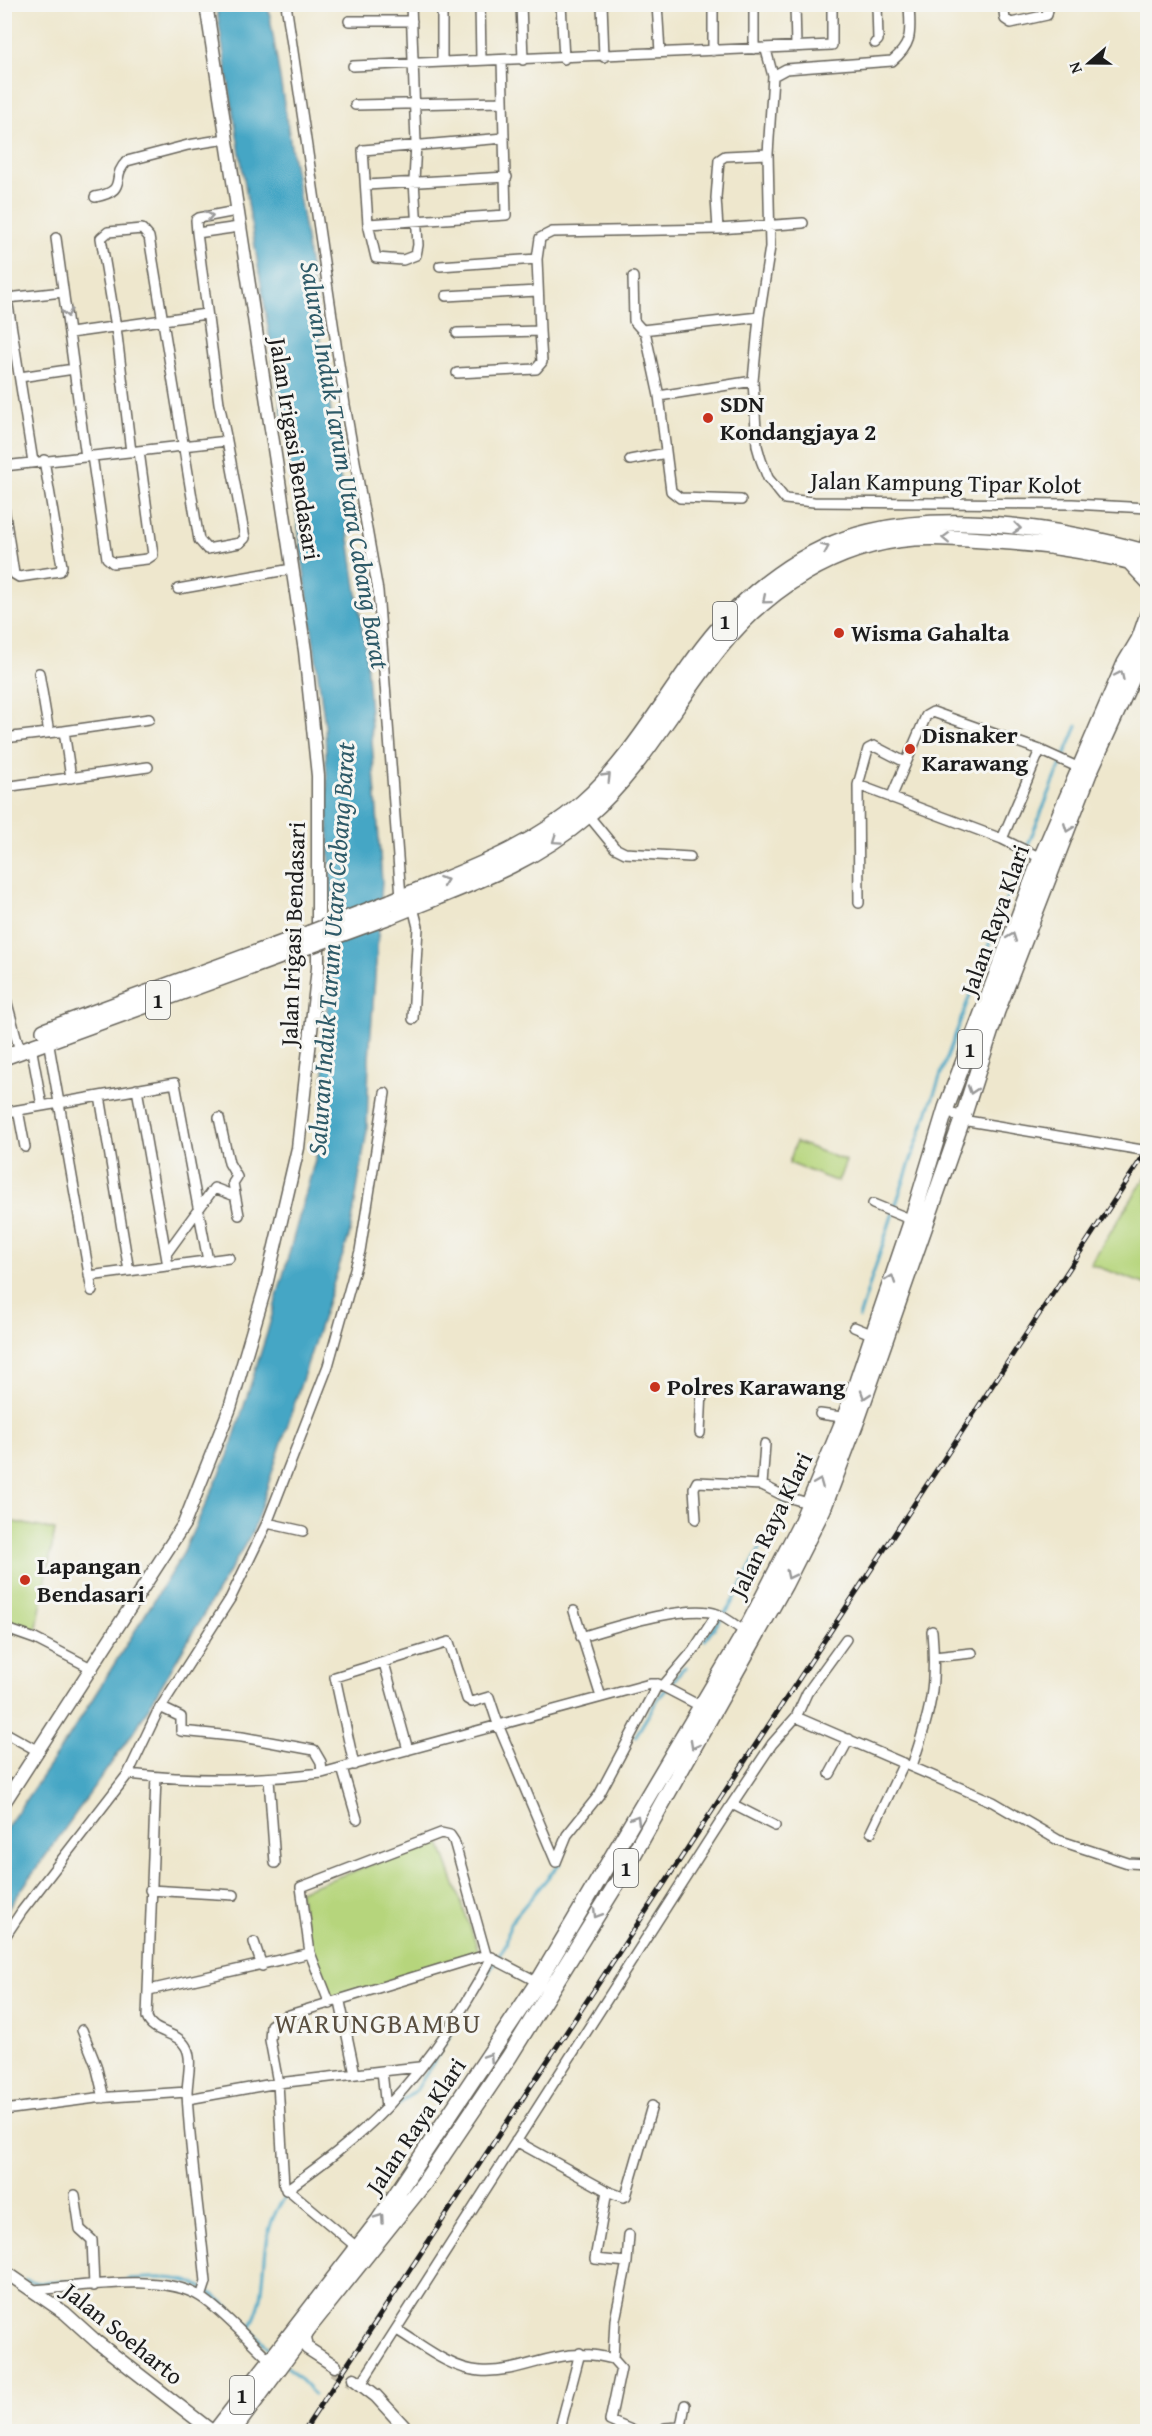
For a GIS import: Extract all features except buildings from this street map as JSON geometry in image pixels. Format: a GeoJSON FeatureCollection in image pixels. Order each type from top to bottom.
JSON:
{"type":"FeatureCollection","features":[{"type":"Feature","properties":{"kind":"main road","name":"1"},"geometry":{"type":"LineString","coordinates":[[399,905],[510,852],[582,803],[616,768],[705,645],[734,611],[762,586],[811,554],[869,532],[928,524],[1032,529],[1146,556]]}},
{"type":"Feature","properties":{"kind":"main road","name":"1"},"geometry":{"type":"LineString","coordinates":[[13,1049],[48,1040],[399,905],[511,868],[538,853],[588,815],[622,781],[739,625],[783,586],[816,567],[868,547],[914,538],[1056,546],[1129,561],[1146,556]]}},
{"type":"Feature","properties":{"kind":"main road"},"geometry":{"type":"LineString","coordinates":[[1129,561],[1148,581]]}},
{"type":"Feature","properties":{"kind":"main road","name":"Jalan Raya Klari"},"geometry":{"type":"LineString","coordinates":[[868,1333],[905,1218],[946,1108],[1032,854],[1074,766],[1144,632],[1148,614]]}},
{"type":"Feature","properties":{"kind":"main road","name":"Jalan Raya Klari"},"geometry":{"type":"LineString","coordinates":[[278,2356],[310,2326],[389,2228],[461,2130],[622,1875],[707,1709],[811,1504],[835,1416],[868,1333],[962,1120],[1074,766],[1148,653]]}},
{"type":"Feature","properties":{"kind":"main road","name":"1"},"geometry":{"type":"LineString","coordinates":[[13,1049],[311,939]]}},
{"type":"Feature","properties":{"kind":"main road","name":"Jalan Raya Klari"},"geometry":{"type":"LineString","coordinates":[[278,2356],[358,2249],[448,2120],[538,1982],[785,1584],[823,1509],[835,1416]]}},
{"type":"Feature","properties":{"kind":"main road"},"geometry":{"type":"LineString","coordinates":[[448,2120],[461,2130]]}},
{"type":"Feature","properties":{"kind":"main road","name":"1"},"geometry":{"type":"LineString","coordinates":[[214,2432],[278,2356]]}},
{"type":"Feature","properties":{"kind":"main road","name":"1"},"geometry":{"type":"LineString","coordinates":[[232,2432],[278,2356]]}},
{"type":"Feature","properties":{"kind":"street","name":"Jalan Irigasi Bendasari"},"geometry":{"type":"LineString","coordinates":[[5,1803],[184,1524],[230,1408],[266,1285],[298,1148],[318,968],[319,818],[316,744],[292,569],[206,4]]}},
{"type":"Feature","properties":{"kind":"street"},"geometry":{"type":"LineString","coordinates":[[286,4],[345,405],[378,591],[399,905],[418,927],[413,1019]]}},
{"type":"Feature","properties":{"kind":"street"},"geometry":{"type":"LineString","coordinates":[[411,4],[416,143],[414,181],[416,255],[403,260],[376,258],[368,224],[363,150],[416,143],[504,138]]}},
{"type":"Feature","properties":{"kind":"street"},"geometry":{"type":"LineString","coordinates":[[442,4],[442,61]]}},
{"type":"Feature","properties":{"kind":"street"},"geometry":{"type":"LineString","coordinates":[[480,4],[481,60]]}},
{"type":"Feature","properties":{"kind":"street"},"geometry":{"type":"LineString","coordinates":[[521,4],[523,60]]}},
{"type":"Feature","properties":{"kind":"street"},"geometry":{"type":"LineString","coordinates":[[561,4],[564,58]]}},
{"type":"Feature","properties":{"kind":"street"},"geometry":{"type":"LineString","coordinates":[[602,4],[604,57]]}},
{"type":"Feature","properties":{"kind":"street"},"geometry":{"type":"LineString","coordinates":[[657,4],[660,52]]}},
{"type":"Feature","properties":{"kind":"street"},"geometry":{"type":"LineString","coordinates":[[713,4],[714,51]]}},
{"type":"Feature","properties":{"kind":"street"},"geometry":{"type":"LineString","coordinates":[[754,4],[754,49]]}},
{"type":"Feature","properties":{"kind":"street"},"geometry":{"type":"LineString","coordinates":[[795,4],[796,47]]}},
{"type":"Feature","properties":{"kind":"street"},"geometry":{"type":"LineString","coordinates":[[353,66],[412,62],[604,57],[660,52],[766,50],[832,45],[832,4]]}},
{"type":"Feature","properties":{"kind":"street"},"geometry":{"type":"LineString","coordinates":[[875,43],[878,40],[877,4]]}},
{"type":"Feature","properties":{"kind":"street"},"geometry":{"type":"LineString","coordinates":[[773,76],[786,69],[891,61],[903,52],[910,38],[909,4]]}},
{"type":"Feature","properties":{"kind":"street"},"geometry":{"type":"LineString","coordinates":[[1003,4],[1005,20],[1011,23],[1047,15],[1049,4]]}},
{"type":"Feature","properties":{"kind":"street"},"geometry":{"type":"LineString","coordinates":[[349,21],[412,21]]}},
{"type":"Feature","properties":{"kind":"street","name":"Jalan Kampung Tipar Kolot"},"geometry":{"type":"LineString","coordinates":[[766,50],[773,76],[768,154],[769,225],[766,281],[759,316],[753,381],[757,446],[768,478],[785,499],[814,502],[1072,504],[1148,508]]}},
{"type":"Feature","properties":{"kind":"street"},"geometry":{"type":"LineString","coordinates":[[368,224],[503,217],[507,210],[507,177],[502,60]]}},
{"type":"Feature","properties":{"kind":"street"},"geometry":{"type":"LineString","coordinates":[[356,105],[413,102],[503,102]]}},
{"type":"Feature","properties":{"kind":"street"},"geometry":{"type":"LineString","coordinates":[[95,197],[111,194],[123,165],[127,161],[188,145],[226,139]]}},
{"type":"Feature","properties":{"kind":"street"},"geometry":{"type":"LineString","coordinates":[[718,229],[716,198],[719,160],[725,156],[768,154]]}},
{"type":"Feature","properties":{"kind":"street"},"geometry":{"type":"LineString","coordinates":[[366,185],[507,177]]}},
{"type":"Feature","properties":{"kind":"street"},"geometry":{"type":"LineString","coordinates":[[56,238],[74,369],[107,558],[113,563],[147,559],[153,555],[101,238],[108,232],[142,229],[149,237],[199,540],[207,549],[240,543],[245,538],[206,314],[196,220],[236,211]]}},
{"type":"Feature","properties":{"kind":"street"},"geometry":{"type":"LineString","coordinates":[[457,373],[536,369],[542,362],[537,259],[540,238],[552,232],[718,229],[803,223]]}},
{"type":"Feature","properties":{"kind":"street"},"geometry":{"type":"LineString","coordinates":[[197,233],[239,227]]}},
{"type":"Feature","properties":{"kind":"street"},"geometry":{"type":"LineString","coordinates":[[440,266],[537,259]]}},
{"type":"Feature","properties":{"kind":"street"},"geometry":{"type":"LineString","coordinates":[[633,277],[634,321],[637,327],[645,331],[759,316]]}},
{"type":"Feature","properties":{"kind":"street"},"geometry":{"type":"LineString","coordinates":[[4,280],[9,341],[20,376],[33,462]]}},
{"type":"Feature","properties":{"kind":"street"},"geometry":{"type":"LineString","coordinates":[[446,296],[537,291]]}},
{"type":"Feature","properties":{"kind":"street"},"geometry":{"type":"LineString","coordinates":[[7,298],[63,292]]}},
{"type":"Feature","properties":{"kind":"street"},"geometry":{"type":"LineString","coordinates":[[70,333],[206,314]]}},
{"type":"Feature","properties":{"kind":"street"},"geometry":{"type":"LineString","coordinates":[[457,333],[540,331]]}},
{"type":"Feature","properties":{"kind":"street"},"geometry":{"type":"LineString","coordinates":[[645,331],[658,396],[669,485],[675,496],[741,500]]}},
{"type":"Feature","properties":{"kind":"street"},"geometry":{"type":"LineString","coordinates":[[20,376],[74,369]]}},
{"type":"Feature","properties":{"kind":"street"},"geometry":{"type":"LineString","coordinates":[[658,396],[753,381]]}},
{"type":"Feature","properties":{"kind":"street"},"geometry":{"type":"LineString","coordinates":[[4,466],[227,441]]}},
{"type":"Feature","properties":{"kind":"street"},"geometry":{"type":"LineString","coordinates":[[630,459],[666,453]]}},
{"type":"Feature","properties":{"kind":"street"},"geometry":{"type":"LineString","coordinates":[[4,508],[15,574],[19,577],[60,571],[62,566],[44,460]]}},
{"type":"Feature","properties":{"kind":"street"},"geometry":{"type":"LineString","coordinates":[[1146,556],[1148,530]]}},
{"type":"Feature","properties":{"kind":"street"},"geometry":{"type":"LineString","coordinates":[[178,589],[292,569]]}},
{"type":"Feature","properties":{"kind":"street"},"geometry":{"type":"LineString","coordinates":[[39,673],[49,733]]}},
{"type":"Feature","properties":{"kind":"street"},"geometry":{"type":"LineString","coordinates":[[891,798],[926,716],[936,712],[1040,750],[1074,766]]}},
{"type":"Feature","properties":{"kind":"street"},"geometry":{"type":"LineString","coordinates":[[4,738],[149,719]]}},
{"type":"Feature","properties":{"kind":"street"},"geometry":{"type":"LineString","coordinates":[[64,731],[71,778]]}},
{"type":"Feature","properties":{"kind":"street"},"geometry":{"type":"LineString","coordinates":[[859,903],[858,785],[868,749],[874,746],[905,762]]}},
{"type":"Feature","properties":{"kind":"street"},"geometry":{"type":"LineString","coordinates":[[1002,839],[1040,750]]}},
{"type":"Feature","properties":{"kind":"street"},"geometry":{"type":"LineString","coordinates":[[4,787],[148,767]]}},
{"type":"Feature","properties":{"kind":"street"},"geometry":{"type":"LineString","coordinates":[[858,785],[1002,839],[1032,854]]}},
{"type":"Feature","properties":{"kind":"street"},"geometry":{"type":"LineString","coordinates":[[588,815],[615,848],[625,853],[690,857]]}},
{"type":"Feature","properties":{"kind":"street"},"geometry":{"type":"LineString","coordinates":[[4,992],[13,1049],[42,1106]]}},
{"type":"Feature","properties":{"kind":"street"},"geometry":{"type":"LineString","coordinates":[[48,1040],[92,1291]]}},
{"type":"Feature","properties":{"kind":"street"},"geometry":{"type":"LineString","coordinates":[[7,1112],[175,1083],[208,1261]]}},
{"type":"Feature","properties":{"kind":"street"},"geometry":{"type":"LineString","coordinates":[[137,1089],[168,1266]]}},
{"type":"Feature","properties":{"kind":"street"},"geometry":{"type":"LineString","coordinates":[[4,1938],[22,1911],[128,1774],[160,1707],[230,1599],[267,1523],[328,1366],[360,1251],[385,1093]]}},
{"type":"Feature","properties":{"kind":"street"},"geometry":{"type":"LineString","coordinates":[[100,1096],[129,1271]]}},
{"type":"Feature","properties":{"kind":"street"},"geometry":{"type":"LineString","coordinates":[[946,1108],[962,1120],[1148,1151]]}},
{"type":"Feature","properties":{"kind":"street"},"geometry":{"type":"LineString","coordinates":[[18,1110],[25,1147]]}},
{"type":"Feature","properties":{"kind":"street"},"geometry":{"type":"LineString","coordinates":[[219,1118],[229,1163],[237,1177],[234,1183],[239,1215]]}},
{"type":"Feature","properties":{"kind":"street"},"geometry":{"type":"LineString","coordinates":[[166,1254],[214,1188],[235,1196]]}},
{"type":"Feature","properties":{"kind":"street"},"geometry":{"type":"LineString","coordinates":[[873,1204],[905,1218]]}},
{"type":"Feature","properties":{"kind":"street"},"geometry":{"type":"LineString","coordinates":[[89,1276],[229,1258]]}},
{"type":"Feature","properties":{"kind":"street"},"geometry":{"type":"LineString","coordinates":[[700,1432],[702,1390]]}},
{"type":"Feature","properties":{"kind":"street"},"geometry":{"type":"LineString","coordinates":[[762,1485],[765,1444]]}},
{"type":"Feature","properties":{"kind":"street"},"geometry":{"type":"LineString","coordinates":[[696,1519],[694,1488],[697,1482],[762,1485],[811,1504]]}},
{"type":"Feature","properties":{"kind":"street"},"geometry":{"type":"LineString","coordinates":[[267,1523],[303,1531]]}},
{"type":"Feature","properties":{"kind":"street"},"geometry":{"type":"LineString","coordinates":[[574,1611],[580,1637],[601,1697]]}},
{"type":"Feature","properties":{"kind":"street"},"geometry":{"type":"LineString","coordinates":[[580,1637],[661,1616],[721,1617],[745,1632]]}},
{"type":"Feature","properties":{"kind":"street"},"geometry":{"type":"LineString","coordinates":[[354,1765],[335,1677],[449,1642],[467,1699],[472,1702],[488,1696],[556,1862],[567,1835],[599,1795],[662,1686],[721,1617]]}},
{"type":"Feature","properties":{"kind":"street"},"geometry":{"type":"LineString","coordinates":[[4,1628],[35,1639],[93,1669]]}},
{"type":"Feature","properties":{"kind":"street"},"geometry":{"type":"LineString","coordinates":[[871,1832],[908,1765],[931,1710],[934,1657],[932,1631]]}},
{"type":"Feature","properties":{"kind":"street"},"geometry":{"type":"LineString","coordinates":[[408,2429],[356,2383],[397,2330],[732,1804],[772,1744],[796,1718],[807,1693],[846,1639]]}},
{"type":"Feature","properties":{"kind":"street"},"geometry":{"type":"LineString","coordinates":[[934,1657],[972,1653]]}},
{"type":"Feature","properties":{"kind":"street"},"geometry":{"type":"LineString","coordinates":[[384,1663],[408,1750]]}},
{"type":"Feature","properties":{"kind":"street"},"geometry":{"type":"LineString","coordinates":[[128,1774],[156,1777],[269,1779],[322,1773],[499,1727],[601,1697],[662,1686],[707,1709]]}},
{"type":"Feature","properties":{"kind":"street"},"geometry":{"type":"LineString","coordinates":[[160,1707],[181,1717],[182,1731],[242,1737],[314,1750],[321,1762],[322,1773]]}},
{"type":"Feature","properties":{"kind":"street"},"geometry":{"type":"LineString","coordinates":[[796,1718],[993,1802],[1058,1840],[1128,1863],[1148,1864]]}},
{"type":"Feature","properties":{"kind":"street"},"geometry":{"type":"LineString","coordinates":[[4,1732],[38,1751]]}},
{"type":"Feature","properties":{"kind":"street"},"geometry":{"type":"LineString","coordinates":[[830,1774],[849,1739]]}},
{"type":"Feature","properties":{"kind":"street"},"geometry":{"type":"LineString","coordinates":[[342,1768],[357,1820]]}},
{"type":"Feature","properties":{"kind":"street"},"geometry":{"type":"LineString","coordinates":[[156,1777],[150,1890],[149,2022],[175,2035],[186,2046],[189,2057],[188,2095],[206,2282],[202,2296]]}},
{"type":"Feature","properties":{"kind":"street"},"geometry":{"type":"LineString","coordinates":[[269,1779],[275,1863]]}},
{"type":"Feature","properties":{"kind":"street"},"geometry":{"type":"LineString","coordinates":[[732,1804],[775,1826]]}},
{"type":"Feature","properties":{"kind":"street"},"geometry":{"type":"LineString","coordinates":[[355,2074],[335,2003],[310,1953],[299,1891],[303,1885],[446,1833],[454,1841],[494,1958],[538,1982]]}},
{"type":"Feature","properties":{"kind":"street"},"geometry":{"type":"LineString","coordinates":[[150,1890],[234,1895]]}},
{"type":"Feature","properties":{"kind":"street"},"geometry":{"type":"LineString","coordinates":[[254,1942],[262,1966]]}},
{"type":"Feature","properties":{"kind":"street"},"geometry":{"type":"LineString","coordinates":[[149,1990],[262,1966],[310,1953]]}},
{"type":"Feature","properties":{"kind":"street"},"geometry":{"type":"LineString","coordinates":[[358,2249],[288,2192],[284,2186],[278,2083],[270,2040],[271,2025],[286,2016],[494,1958]]}},
{"type":"Feature","properties":{"kind":"street"},"geometry":{"type":"LineString","coordinates":[[288,2192],[331,2158],[386,2108],[419,2067],[494,1958]]}},
{"type":"Feature","properties":{"kind":"street"},"geometry":{"type":"LineString","coordinates":[[82,2030],[98,2070],[104,2098]]}},
{"type":"Feature","properties":{"kind":"street"},"geometry":{"type":"LineString","coordinates":[[4,2110],[104,2098],[188,2095],[419,2067]]}},
{"type":"Feature","properties":{"kind":"street"},"geometry":{"type":"LineString","coordinates":[[382,2071],[386,2108]]}},
{"type":"Feature","properties":{"kind":"street"},"geometry":{"type":"LineString","coordinates":[[516,2141],[607,2191],[623,2197],[626,2196],[652,2106]]}},
{"type":"Feature","properties":{"kind":"street"},"geometry":{"type":"LineString","coordinates":[[607,2191],[594,2257],[598,2261],[627,2262]]}},
{"type":"Feature","properties":{"kind":"street"},"geometry":{"type":"LineString","coordinates":[[75,2195],[80,2229],[92,2240],[94,2281]]}},
{"type":"Feature","properties":{"kind":"street"},"geometry":{"type":"LineString","coordinates":[[613,2359],[615,2320],[627,2262],[629,2235]]}},
{"type":"Feature","properties":{"kind":"street","name":"Jalan Soeharto"},"geometry":{"type":"LineString","coordinates":[[4,2271],[34,2290],[214,2432]]}},
{"type":"Feature","properties":{"kind":"street"},"geometry":{"type":"LineString","coordinates":[[34,2290],[94,2281],[165,2285],[202,2296],[278,2356],[298,2349],[304,2350],[334,2368],[307,2348],[305,2337],[310,2326]]}},
{"type":"Feature","properties":{"kind":"street"},"geometry":{"type":"LineString","coordinates":[[397,2330],[455,2365],[479,2371],[500,2370],[569,2353],[613,2359],[621,2368],[610,2421],[636,2432]]}},
{"type":"Feature","properties":{"kind":"street"},"geometry":{"type":"LineString","coordinates":[[559,2432],[580,2353]]}},
{"type":"Feature","properties":{"kind":"street"},"geometry":{"type":"LineString","coordinates":[[662,2432],[665,2428],[681,2427],[685,2405]]}},
{"type":"Feature","properties":{"kind":"green space"},"geometry":{"type":"Polygon","coordinates":[[[796,1142],[846,1161],[838,1182],[789,1163],[796,1142]]]}},
{"type":"Feature","properties":{"kind":"green space"},"geometry":{"type":"Polygon","coordinates":[[[1147,1175],[1148,1285],[1090,1264],[1147,1175]]]}},
{"type":"Feature","properties":{"kind":"green space","name":"Lapangan Bendasari"},"geometry":{"type":"Polygon","coordinates":[[[4,1520],[55,1530],[35,1638],[5,1629],[4,1520]]]}},
{"type":"Feature","properties":{"kind":"green space"},"geometry":{"type":"Polygon","coordinates":[[[439,1840],[479,1952],[330,2004],[310,1953],[299,1891],[439,1840]]]}},
{"type":"Feature","properties":{"kind":"water","name":"Saluran Induk Tarum Utara Cabang Barat"},"geometry":{"type":"Polygon","coordinates":[[[216,5],[268,5],[305,232],[366,656],[382,882],[369,1059],[367,1131],[350,1233],[253,1531],[137,1727],[5,1913],[5,1830],[70,1735],[181,1557],[228,1456],[267,1333],[321,1138],[331,908],[325,726],[286,439],[216,5]]]}},
{"type":"Feature","properties":{"kind":"waterway"},"geometry":{"type":"LineString","coordinates":[[859,1318],[908,1168],[961,1019],[1017,872],[1077,726]]}},
{"type":"Feature","properties":{"kind":"waterway"},"geometry":{"type":"LineString","coordinates":[[705,1640],[729,1608],[804,1464]]}},
{"type":"Feature","properties":{"kind":"waterway"},"geometry":{"type":"LineString","coordinates":[[635,1737],[658,1699],[685,1667]]}},
{"type":"Feature","properties":{"kind":"waterway"},"geometry":{"type":"LineString","coordinates":[[488,1973],[506,1944],[510,1923],[560,1863]]}},
{"type":"Feature","properties":{"kind":"waterway"},"geometry":{"type":"LineString","coordinates":[[379,2121],[417,2089],[453,2030]]}},
{"type":"Feature","properties":{"kind":"waterway"},"geometry":{"type":"LineString","coordinates":[[250,2329],[261,2298],[269,2229],[280,2204],[289,2193]]}},
{"type":"Feature","properties":{"kind":"waterway"},"geometry":{"type":"LineString","coordinates":[[127,2279],[177,2279],[193,2283],[214,2295],[235,2313],[272,2351]]}},
{"type":"Feature","properties":{"kind":"waterway"},"geometry":{"type":"LineString","coordinates":[[26,2280],[38,2283],[85,2281]]}},
{"type":"Feature","properties":{"kind":"waterway"},"geometry":{"type":"LineString","coordinates":[[287,2366],[314,2394]]}},
{"type":"Feature","properties":{"kind":"tunnel"},"geometry":{"type":"LineString","coordinates":[[333,2370],[352,2383]]}},
{"type":"Feature","properties":{"kind":"railway"},"geometry":{"type":"LineString","coordinates":[[303,2432],[1148,1149]]}},
{"type":"Feature","properties":{"kind":"place","name":"SDN Kondangjaya 2"},"geometry":{"type":"Point","coordinates":[708,418]}},
{"type":"Feature","properties":{"kind":"place","name":"Wisma Gahalta"},"geometry":{"type":"Point","coordinates":[839,633]}},
{"type":"Feature","properties":{"kind":"place","name":"Disnaker Karawang"},"geometry":{"type":"Point","coordinates":[910,749]}},
{"type":"Feature","properties":{"kind":"place","name":"Polres Karawang"},"geometry":{"type":"Point","coordinates":[655,1387]}},
{"type":"Feature","properties":{"kind":"place","name":"Lapangan Bendasari"},"geometry":{"type":"Point","coordinates":[25,1580]}},
{"type":"Feature","properties":{"kind":"district","name":"WARUNGBAMBU"},"geometry":{"type":"Point","coordinates":[378,2024]}}]}
